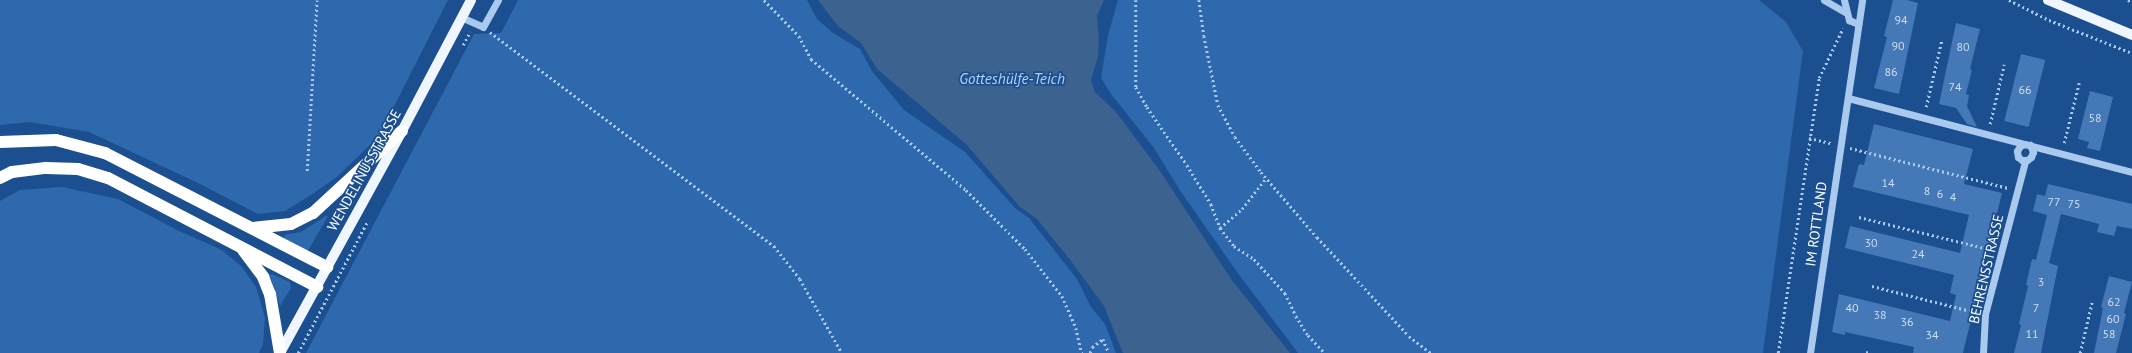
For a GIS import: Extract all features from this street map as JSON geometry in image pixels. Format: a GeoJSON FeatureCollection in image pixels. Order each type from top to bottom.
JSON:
{"type":"FeatureCollection","features":[{"type":"Feature","properties":{"kind":"highway"},"geometry":{"type":"LineString","coordinates":[[253,228],[291,224],[313,213],[402,131]]}},
{"type":"Feature","properties":{"kind":"highway"},"geometry":{"type":"LineString","coordinates":[[0,142],[56,140],[105,153],[327,267]]}},
{"type":"Feature","properties":{"kind":"highway"},"geometry":{"type":"LineString","coordinates":[[0,178],[12,172],[46,168],[78,169],[108,178],[317,287]]}},
{"type":"Feature","properties":{"kind":"highway"},"geometry":{"type":"LineString","coordinates":[[240,246],[263,277],[270,294],[280,353]]}},
{"type":"Feature","properties":{"kind":"main road","name":"WENDELINUSSTRASSE"},"geometry":{"type":"LineString","coordinates":[[280,353],[402,131],[470,0]]}},
{"type":"Feature","properties":{"kind":"main road"},"geometry":{"type":"LineString","coordinates":[[2048,0],[2132,35]]}},
{"type":"Feature","properties":{"kind":"street"},"geometry":{"type":"LineString","coordinates":[[461,18],[484,27],[498,0]]}},
{"type":"Feature","properties":{"kind":"street"},"geometry":{"type":"LineString","coordinates":[[1824,0],[1846,12]]}},
{"type":"Feature","properties":{"kind":"street"},"geometry":{"type":"LineString","coordinates":[[1844,0],[1849,20],[1858,24]]}},
{"type":"Feature","properties":{"kind":"street","name":"IM ROTTLAND"},"geometry":{"type":"LineString","coordinates":[[1810,353],[1862,0]]}},
{"type":"Feature","properties":{"kind":"street"},"geometry":{"type":"LineString","coordinates":[[1848,98],[2132,172]]}},
{"type":"Feature","properties":{"kind":"street"},"geometry":{"type":"LineString","coordinates":[[2027,144],[2033,150],[2030,159],[2025,161],[2020,159],[2017,151],[2020,146],[2027,144]]}},
{"type":"Feature","properties":{"kind":"street","name":"BEHRENSSTRASSE"},"geometry":{"type":"LineString","coordinates":[[1983,353],[1985,314],[2025,161]]}},
{"type":"Feature","properties":{"kind":"path"},"geometry":{"type":"LineString","coordinates":[[307,171],[317,0]]}},
{"type":"Feature","properties":{"kind":"path"},"geometry":{"type":"LineString","coordinates":[[764,0],[799,36],[810,59],[966,190],[1025,248],[1062,296],[1076,328],[1082,353]]}},
{"type":"Feature","properties":{"kind":"path"},"geometry":{"type":"LineString","coordinates":[[1136,0],[1136,87],[1147,107],[1187,165],[1211,204],[1220,228],[1234,246],[1254,259],[1285,293],[1308,336],[1325,353]]}},
{"type":"Feature","properties":{"kind":"path"},"geometry":{"type":"LineString","coordinates":[[1199,0],[1204,36],[1218,104],[1235,137],[1266,178],[1381,307],[1408,336],[1431,353]]}},
{"type":"Feature","properties":{"kind":"path"},"geometry":{"type":"LineString","coordinates":[[2009,0],[2063,26],[2132,53]]}},
{"type":"Feature","properties":{"kind":"path"},"geometry":{"type":"LineString","coordinates":[[2128,0],[2132,2]]}},
{"type":"Feature","properties":{"kind":"path"},"geometry":{"type":"LineString","coordinates":[[1778,353],[1819,78],[1839,34],[1849,20]]}},
{"type":"Feature","properties":{"kind":"path"},"geometry":{"type":"LineString","coordinates":[[484,27],[774,246],[800,279],[842,353]]}},
{"type":"Feature","properties":{"kind":"path"},"geometry":{"type":"LineString","coordinates":[[1924,118],[1942,38]]}},
{"type":"Feature","properties":{"kind":"path"},"geometry":{"type":"LineString","coordinates":[[1987,134],[2004,65]]}},
{"type":"Feature","properties":{"kind":"path"},"geometry":{"type":"LineString","coordinates":[[2061,153],[2079,83]]}},
{"type":"Feature","properties":{"kind":"path"},"geometry":{"type":"LineString","coordinates":[[1809,138],[2018,191]]}},
{"type":"Feature","properties":{"kind":"path"},"geometry":{"type":"LineString","coordinates":[[1220,228],[1242,209],[1266,178]]}},
{"type":"Feature","properties":{"kind":"path"},"geometry":{"type":"LineString","coordinates":[[1859,217],[2002,253]]}},
{"type":"Feature","properties":{"kind":"path"},"geometry":{"type":"LineString","coordinates":[[1872,286],[1985,314]]}},
{"type":"Feature","properties":{"kind":"path"},"geometry":{"type":"LineString","coordinates":[[2080,353],[2092,302]]}},
{"type":"Feature","properties":{"kind":"path"},"geometry":{"type":"LineString","coordinates":[[1090,353],[1092,348],[1103,339],[1109,353]]}},
{"type":"Feature","properties":{"kind":"path"},"geometry":{"type":"LineString","coordinates":[[1866,352],[1871,353]]}},
{"type":"Feature","properties":{"kind":"shaded area"},"geometry":{"type":"Polygon","coordinates":[[[0,0],[448,0],[379,136],[338,176],[311,195],[285,211],[258,214],[196,182],[89,132],[30,122],[0,125],[0,0]]]}},
{"type":"Feature","properties":{"kind":"shaded area"},"geometry":{"type":"Polygon","coordinates":[[[518,0],[807,0],[817,19],[833,33],[860,49],[872,71],[904,110],[965,152],[1015,208],[1029,218],[1077,279],[1091,307],[1105,324],[1116,353],[306,353],[474,34],[501,33],[518,0]]]}},
{"type":"Feature","properties":{"kind":"shaded area"},"geometry":{"type":"Polygon","coordinates":[[[1118,0],[1759,0],[1786,22],[1803,51],[1763,353],[1298,353],[1237,272],[1179,189],[1154,148],[1111,94],[1101,78],[1108,35],[1118,0]]]}},
{"type":"Feature","properties":{"kind":"shaded area"},"geometry":{"type":"Polygon","coordinates":[[[62,187],[118,199],[179,231],[222,250],[242,267],[256,287],[265,318],[263,344],[259,353],[0,353],[0,201],[20,190],[62,187]]]}},
{"type":"Feature","properties":{"kind":"shaded area"},"geometry":{"type":"Polygon","coordinates":[[[328,216],[309,249],[306,251],[285,239],[284,235],[301,232],[328,216]]]}},
{"type":"Feature","properties":{"kind":"shaded area"},"geometry":{"type":"Polygon","coordinates":[[[272,274],[290,282],[291,288],[280,306],[274,286],[268,275],[272,274]]]}},
{"type":"Feature","properties":{"kind":"water","name":"Gotteshülfe-Teich"},"geometry":{"type":"Polygon","coordinates":[[[818,0],[1104,0],[1097,16],[1099,40],[1098,56],[1091,80],[1095,92],[1116,112],[1160,171],[1231,279],[1290,353],[1123,353],[1104,306],[1071,261],[1037,219],[1020,207],[966,144],[877,69],[861,43],[838,26],[818,0]]]}},
{"type":"Feature","properties":{"kind":"building"},"geometry":{"type":"Polygon","coordinates":[[[1893,0],[1907,0],[1918,3],[1899,94],[1874,88],[1887,37],[1884,36],[1893,0]]]}},
{"type":"Feature","properties":{"kind":"building"},"geometry":{"type":"Polygon","coordinates":[[[1956,23],[1980,29],[1970,69],[1972,70],[1966,94],[1969,95],[1967,106],[1977,127],[1967,124],[1956,108],[1939,104],[1956,23]]]}},
{"type":"Feature","properties":{"kind":"building"},"geometry":{"type":"Polygon","coordinates":[[[2021,54],[2045,60],[2029,127],[2004,121],[2021,54]]]}},
{"type":"Feature","properties":{"kind":"building"},"geometry":{"type":"Polygon","coordinates":[[[2090,91],[2113,97],[2100,151],[2087,148],[2089,142],[2078,139],[2090,91]]]}},
{"type":"Feature","properties":{"kind":"building"},"geometry":{"type":"Polygon","coordinates":[[[1874,124],[1973,149],[1964,184],[2002,193],[1963,353],[1913,353],[1914,347],[1845,332],[1845,335],[1832,332],[1839,294],[1950,321],[1956,295],[1950,293],[1954,275],[1845,248],[1850,226],[1960,253],[1969,215],[1853,187],[1859,164],[1864,165],[1874,124]]]}},
{"type":"Feature","properties":{"kind":"building"},"geometry":{"type":"Polygon","coordinates":[[[2048,184],[2132,204],[2132,229],[2117,226],[2114,236],[2097,232],[2099,224],[2061,214],[2049,263],[2058,266],[2041,353],[2014,353],[2021,325],[2019,324],[2028,286],[2026,285],[2032,259],[2036,260],[2047,215],[2033,211],[2037,194],[2045,196],[2048,184]]]}},
{"type":"Feature","properties":{"kind":"building"},"geometry":{"type":"Polygon","coordinates":[[[2109,276],[2132,282],[2124,313],[2126,314],[2116,353],[2094,353],[2103,308],[2101,307],[2109,276]]]}}]}
